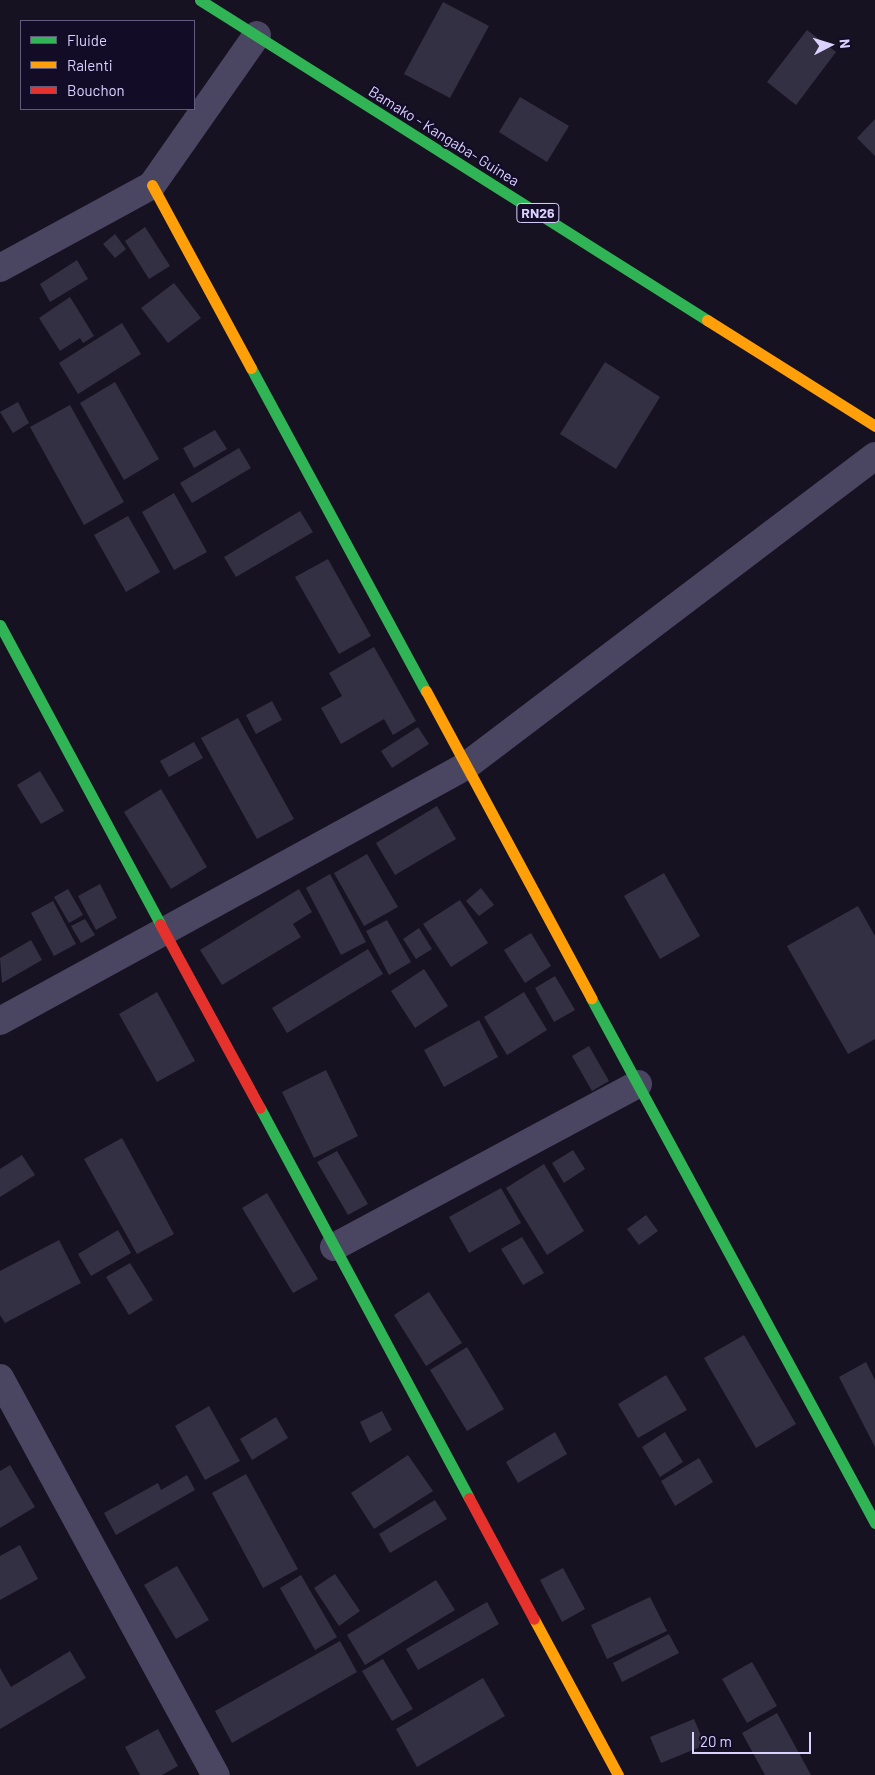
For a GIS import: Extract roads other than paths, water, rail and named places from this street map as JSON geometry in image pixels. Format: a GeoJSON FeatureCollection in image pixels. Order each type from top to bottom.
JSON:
{"type":"FeatureCollection","features":[{"type":"Feature","properties":{"kind":"street","name":"Bamako - Kangaba- Guinea"},"geometry":{"type":"LineString","coordinates":[[200,0],[875,426]]}},
{"type":"Feature","properties":{"kind":"street"},"geometry":{"type":"LineString","coordinates":[[0,268],[152,185],[257,35]]}},
{"type":"Feature","properties":{"kind":"street"},"geometry":{"type":"LineString","coordinates":[[152,185],[875,1523]]}},
{"type":"Feature","properties":{"kind":"street"},"geometry":{"type":"LineString","coordinates":[[0,1021],[466,766],[875,456]]}},
{"type":"Feature","properties":{"kind":"street"},"geometry":{"type":"LineString","coordinates":[[0,625],[618,1775]]}},
{"type":"Feature","properties":{"kind":"street"},"geometry":{"type":"LineString","coordinates":[[334,1247],[638,1084]]}},
{"type":"Feature","properties":{"kind":"street"},"geometry":{"type":"LineString","coordinates":[[0,1378],[216,1775]]}}]}
